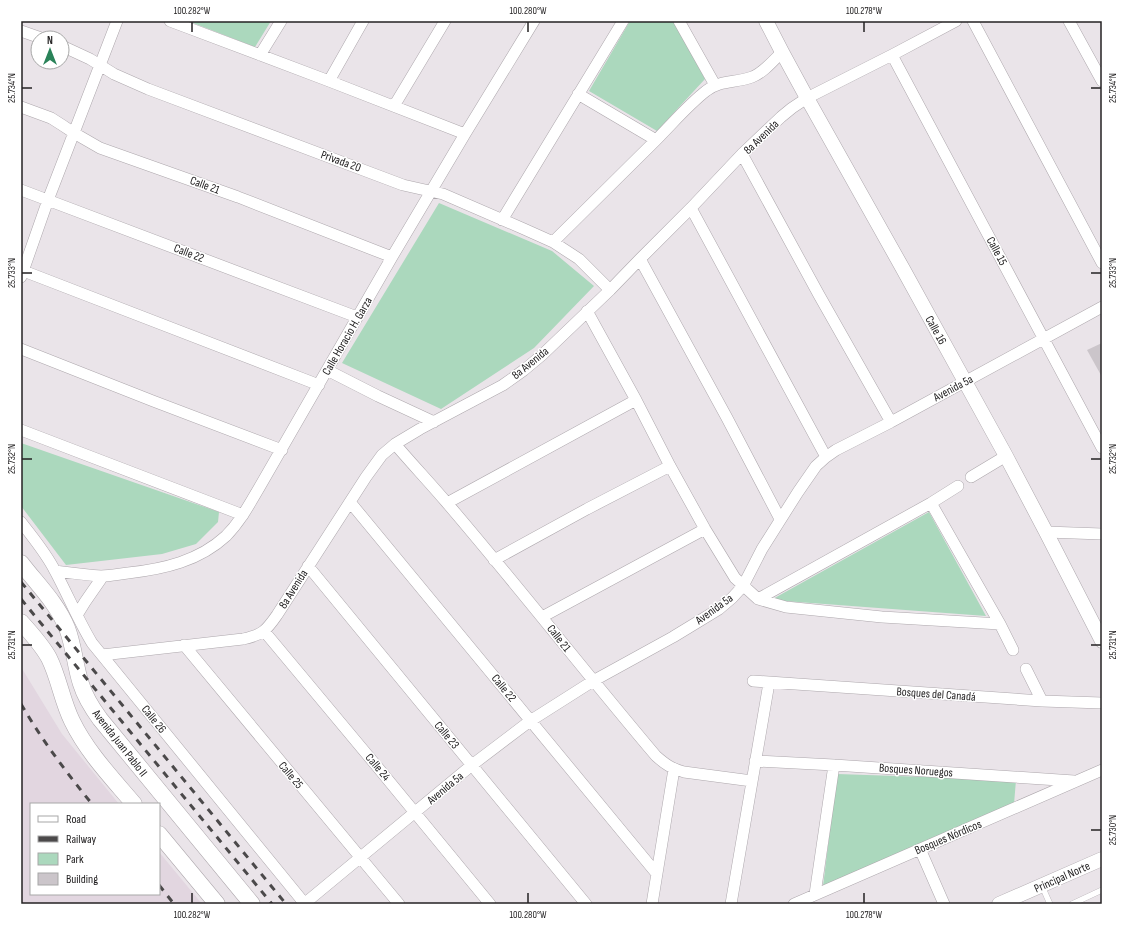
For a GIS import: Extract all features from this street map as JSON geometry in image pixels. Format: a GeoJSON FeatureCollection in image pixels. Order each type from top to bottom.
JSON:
{"type":"FeatureCollection","features":[{"type":"Feature","properties":{"kind":"main road","name":"Avenida Juan Pablo II"},"geometry":{"type":"LineString","coordinates":[[21,564],[53,603],[61,616],[67,628],[81,684],[89,702],[100,719],[252,904]]}},
{"type":"Feature","properties":{"kind":"main road","name":"Avenida Juan Pablo II"},"geometry":{"type":"LineString","coordinates":[[21,622],[49,658],[71,720],[83,741],[133,803]]}},
{"type":"Feature","properties":{"kind":"main road"},"geometry":{"type":"LineString","coordinates":[[160,835],[217,904]]}},
{"type":"Feature","properties":{"kind":"street"},"geometry":{"type":"LineString","coordinates":[[118,21],[48,200],[22,272],[319,385]]}},
{"type":"Feature","properties":{"kind":"street"},"geometry":{"type":"LineString","coordinates":[[170,21],[465,134]]}},
{"type":"Feature","properties":{"kind":"street"},"geometry":{"type":"LineString","coordinates":[[260,55],[281,21]]}},
{"type":"Feature","properties":{"kind":"street"},"geometry":{"type":"LineString","coordinates":[[329,81],[363,21]]}},
{"type":"Feature","properties":{"kind":"street"},"geometry":{"type":"LineString","coordinates":[[394,106],[445,21]]}},
{"type":"Feature","properties":{"kind":"street","name":"Calle Horacio H. Garza"},"geometry":{"type":"LineString","coordinates":[[55,572],[103,576],[142,572],[168,567],[191,559],[209,550],[226,535],[243,515],[282,450],[392,257],[534,21]]}},
{"type":"Feature","properties":{"kind":"street"},"geometry":{"type":"LineString","coordinates":[[502,220],[623,21]]}},
{"type":"Feature","properties":{"kind":"street"},"geometry":{"type":"LineString","coordinates":[[679,21],[715,85]]}},
{"type":"Feature","properties":{"kind":"street","name":"8a Avenida"},"geometry":{"type":"LineString","coordinates":[[102,655],[244,639],[255,636],[264,631],[277,615],[366,477],[382,455],[395,444],[503,385],[542,355],[610,290],[742,154],[781,117],[807,98],[956,21]]}},
{"type":"Feature","properties":{"kind":"street"},"geometry":{"type":"LineString","coordinates":[[973,21],[1102,263]]}},
{"type":"Feature","properties":{"kind":"street"},"geometry":{"type":"LineString","coordinates":[[1069,21],[1102,81]]}},
{"type":"Feature","properties":{"kind":"street","name":"Calle 16"},"geometry":{"type":"LineString","coordinates":[[769,22],[782,52],[807,98],[903,269],[1097,623],[1102,641]]}},
{"type":"Feature","properties":{"kind":"street","name":"Privada 20"},"geometry":{"type":"LineString","coordinates":[[70,50],[90,59],[127,81],[403,185],[432,191],[455,198],[553,242],[578,259],[610,290]]}},
{"type":"Feature","properties":{"kind":"street"},"geometry":{"type":"LineString","coordinates":[[553,242],[707,89],[715,85],[754,76],[763,70],[782,52]]}},
{"type":"Feature","properties":{"kind":"street","name":"Calle 15"},"geometry":{"type":"LineString","coordinates":[[892,55],[1102,448]]}},
{"type":"Feature","properties":{"kind":"street"},"geometry":{"type":"LineString","coordinates":[[578,94],[656,140]]}},
{"type":"Feature","properties":{"kind":"street","name":"Calle 21"},"geometry":{"type":"LineString","coordinates":[[21,107],[51,118],[100,148],[238,197],[392,257]]}},
{"type":"Feature","properties":{"kind":"street"},"geometry":{"type":"LineString","coordinates":[[742,154],[891,422]]}},
{"type":"Feature","properties":{"kind":"street","name":"Calle 22"},"geometry":{"type":"LineString","coordinates":[[21,190],[357,318]]}},
{"type":"Feature","properties":{"kind":"street"},"geometry":{"type":"LineString","coordinates":[[691,208],[826,457]]}},
{"type":"Feature","properties":{"kind":"street"},"geometry":{"type":"LineString","coordinates":[[640,259],[727,418],[780,519]]}},
{"type":"Feature","properties":{"kind":"street","name":"Avenida 5a"},"geometry":{"type":"LineString","coordinates":[[305,904],[472,765],[530,721],[593,681],[673,637],[718,609],[732,598],[743,586],[762,549],[780,519],[816,466],[826,457],[836,450],[891,422],[1102,307]]}},
{"type":"Feature","properties":{"kind":"street"},"geometry":{"type":"LineString","coordinates":[[588,311],[705,529],[735,578],[758,599],[786,607],[882,617],[1000,624]]}},
{"type":"Feature","properties":{"kind":"street"},"geometry":{"type":"LineString","coordinates":[[21,349],[282,450]]}},
{"type":"Feature","properties":{"kind":"street"},"geometry":{"type":"LineString","coordinates":[[327,370],[434,422]]}},
{"type":"Feature","properties":{"kind":"street"},"geometry":{"type":"LineString","coordinates":[[447,503],[636,400]]}},
{"type":"Feature","properties":{"kind":"street"},"geometry":{"type":"LineString","coordinates":[[21,430],[243,515]]}},
{"type":"Feature","properties":{"kind":"street","name":"Calle 21"},"geometry":{"type":"LineString","coordinates":[[395,444],[447,503],[656,756],[665,764],[674,769],[689,773],[752,781]]}},
{"type":"Feature","properties":{"kind":"street"},"geometry":{"type":"LineString","coordinates":[[971,477],[1006,456]]}},
{"type":"Feature","properties":{"kind":"street"},"geometry":{"type":"LineString","coordinates":[[494,560],[670,466]]}},
{"type":"Feature","properties":{"kind":"street"},"geometry":{"type":"LineString","coordinates":[[758,599],[931,503],[958,486]]}},
{"type":"Feature","properties":{"kind":"street","name":"Calle 22"},"geometry":{"type":"LineString","coordinates":[[350,502],[657,874]]}},
{"type":"Feature","properties":{"kind":"street"},"geometry":{"type":"LineString","coordinates":[[931,503],[1000,624],[1013,650]]}},
{"type":"Feature","properties":{"kind":"street","name":"Calle 26"},"geometry":{"type":"LineString","coordinates":[[21,522],[45,554],[88,637],[305,904]]}},
{"type":"Feature","properties":{"kind":"street"},"geometry":{"type":"LineString","coordinates":[[542,617],[705,529]]}},
{"type":"Feature","properties":{"kind":"street"},"geometry":{"type":"LineString","coordinates":[[1046,532],[1102,534]]}},
{"type":"Feature","properties":{"kind":"street","name":"Calle 23"},"geometry":{"type":"LineString","coordinates":[[308,566],[586,904]]}},
{"type":"Feature","properties":{"kind":"street"},"geometry":{"type":"LineString","coordinates":[[77,615],[103,576]]}},
{"type":"Feature","properties":{"kind":"street","name":"Calle 24"},"geometry":{"type":"LineString","coordinates":[[264,631],[490,904]]}},
{"type":"Feature","properties":{"kind":"street","name":"Calle 25"},"geometry":{"type":"LineString","coordinates":[[184,645],[399,904]]}},
{"type":"Feature","properties":{"kind":"street"},"geometry":{"type":"LineString","coordinates":[[1026,669],[1042,701]]}},
{"type":"Feature","properties":{"kind":"street","name":"Bosques del Canadá"},"geometry":{"type":"LineString","coordinates":[[753,681],[1042,701],[1102,703]]}},
{"type":"Feature","properties":{"kind":"street"},"geometry":{"type":"LineString","coordinates":[[731,904],[769,683]]}},
{"type":"Feature","properties":{"kind":"street","name":"Bosques Noruegos"},"geometry":{"type":"LineString","coordinates":[[756,761],[1077,781]]}},
{"type":"Feature","properties":{"kind":"street"},"geometry":{"type":"LineString","coordinates":[[815,894],[834,765]]}},
{"type":"Feature","properties":{"kind":"street"},"geometry":{"type":"LineString","coordinates":[[652,904],[674,769]]}},
{"type":"Feature","properties":{"kind":"street","name":"Bosques Nórdicos"},"geometry":{"type":"LineString","coordinates":[[794,904],[1102,770]]}},
{"type":"Feature","properties":{"kind":"street"},"geometry":{"type":"LineString","coordinates":[[920,849],[944,904]]}},
{"type":"Feature","properties":{"kind":"street","name":"Principal Norte"},"geometry":{"type":"LineString","coordinates":[[999,904],[1102,859]]}},
{"type":"Feature","properties":{"kind":"lane"},"geometry":{"type":"LineString","coordinates":[[1042,885],[1050,904]]}},
{"type":"Feature","properties":{"kind":"lane"},"geometry":{"type":"LineString","coordinates":[[1072,904],[1102,890]]}},
{"type":"Feature","properties":{"kind":"shaded area"},"geometry":{"type":"Polygon","coordinates":[[[21,667],[62,734],[118,803],[30,803],[30,895],[160,895],[160,853],[202,904],[21,904],[21,667]]]}},
{"type":"Feature","properties":{"kind":"green space"},"geometry":{"type":"Polygon","coordinates":[[[188,21],[271,21],[255,47],[188,21]]]}},
{"type":"Feature","properties":{"kind":"green space"},"geometry":{"type":"Polygon","coordinates":[[[630,21],[674,21],[705,79],[657,131],[589,91],[630,21]]]}},
{"type":"Feature","properties":{"kind":"green space"},"geometry":{"type":"Polygon","coordinates":[[[439,203],[552,251],[594,286],[534,348],[441,409],[342,363],[439,203]]]}},
{"type":"Feature","properties":{"kind":"green space"},"geometry":{"type":"Polygon","coordinates":[[[21,443],[219,512],[218,522],[196,544],[162,554],[66,565],[21,506],[21,443]]]}},
{"type":"Feature","properties":{"kind":"green space"},"geometry":{"type":"Polygon","coordinates":[[[929,512],[986,616],[771,600],[929,512]]]}},
{"type":"Feature","properties":{"kind":"green space"},"geometry":{"type":"Polygon","coordinates":[[[837,774],[1016,780],[1014,804],[823,886],[837,774]]]}},
{"type":"Feature","properties":{"kind":"building"},"geometry":{"type":"Polygon","coordinates":[[[1102,343],[1102,377],[1087,350],[1102,343]]]}},
{"type":"Feature","properties":{"kind":"railway"},"geometry":{"type":"LineString","coordinates":[[21,582],[286,904]]}},
{"type":"Feature","properties":{"kind":"railway"},"geometry":{"type":"LineString","coordinates":[[21,599],[272,904]]}},
{"type":"Feature","properties":{"kind":"railway"},"geometry":{"type":"LineString","coordinates":[[21,704],[55,756],[91,803]]}},
{"type":"Feature","properties":{"kind":"railway"},"geometry":{"type":"LineString","coordinates":[[160,886],[174,904]]}}]}
